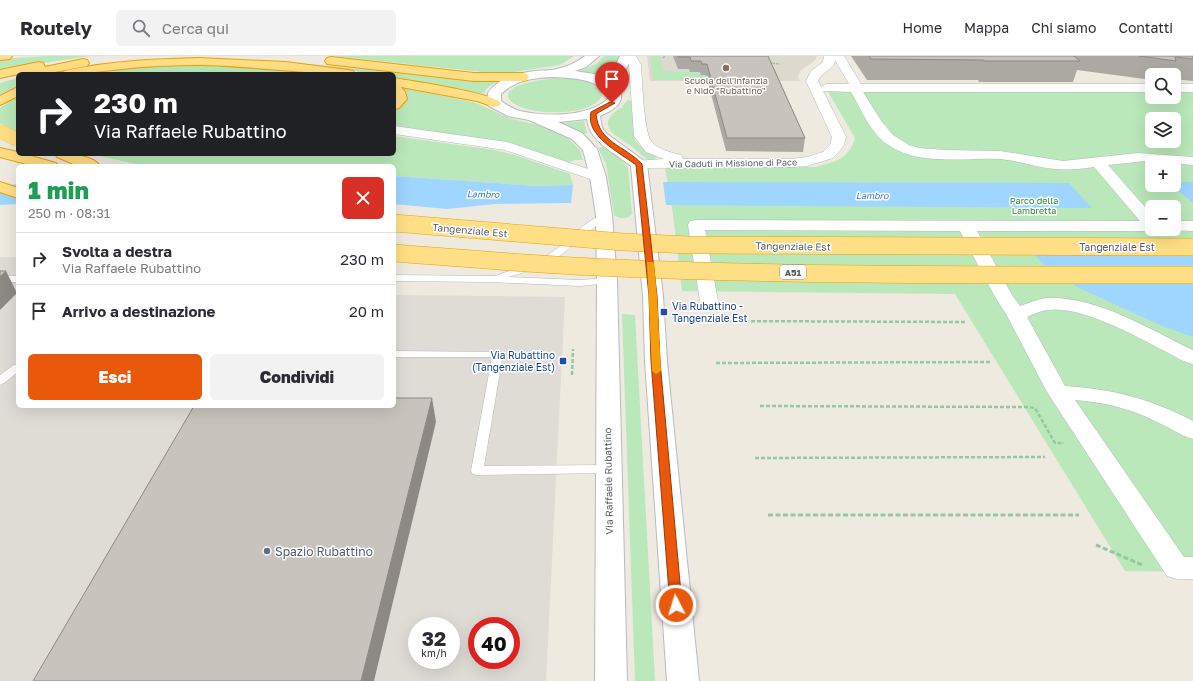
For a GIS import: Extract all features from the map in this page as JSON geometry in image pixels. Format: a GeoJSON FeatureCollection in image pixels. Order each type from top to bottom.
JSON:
{"type":"FeatureCollection","features":[{"type":"Feature","properties":{"kind":"highway"},"geometry":{"type":"LineString","coordinates":[[0,56],[6,56]]}},
{"type":"Feature","properties":{"kind":"highway"},"geometry":{"type":"LineString","coordinates":[[0,74],[50,64],[113,56]]}},
{"type":"Feature","properties":{"kind":"highway"},"geometry":{"type":"LineString","coordinates":[[283,56],[451,75],[494,78],[523,77]]}},
{"type":"Feature","properties":{"kind":"highway"},"geometry":{"type":"LineString","coordinates":[[36,72],[89,62],[156,57],[243,59],[274,62],[334,72]]}},
{"type":"Feature","properties":{"kind":"highway"},"geometry":{"type":"LineString","coordinates":[[77,72],[95,68],[142,63],[208,62],[298,67]]}},
{"type":"Feature","properties":{"kind":"highway"},"geometry":{"type":"LineString","coordinates":[[0,80],[16,76]]}},
{"type":"Feature","properties":{"kind":"highway"},"geometry":{"type":"LineString","coordinates":[[396,82],[480,98],[494,103]]}},
{"type":"Feature","properties":{"kind":"highway"},"geometry":{"type":"LineString","coordinates":[[396,89],[399,92],[400,99],[396,102]]}},
{"type":"Feature","properties":{"kind":"highway"},"geometry":{"type":"LineString","coordinates":[[0,101],[16,92]]}},
{"type":"Feature","properties":{"kind":"highway"},"geometry":{"type":"LineString","coordinates":[[0,131],[16,139]]}},
{"type":"Feature","properties":{"kind":"highway"},"geometry":{"type":"LineString","coordinates":[[0,152],[44,164]]}},
{"type":"Feature","properties":{"kind":"highway"},"geometry":{"type":"LineString","coordinates":[[67,156],[87,164]]}},
{"type":"Feature","properties":{"kind":"highway"},"geometry":{"type":"LineString","coordinates":[[0,187],[16,191]]}},
{"type":"Feature","properties":{"kind":"highway","name":"Tangenziale Est"},"geometry":{"type":"LineString","coordinates":[[396,223],[623,242],[689,245],[1193,247]]}},
{"type":"Feature","properties":{"kind":"highway","name":"A51"},"geometry":{"type":"LineString","coordinates":[[396,253],[531,264],[833,273],[1193,275]]}},
{"type":"Feature","properties":{"kind":"street"},"geometry":{"type":"LineString","coordinates":[[494,103],[494,93],[498,88],[510,81],[523,77],[556,73],[582,64],[593,56]]}},
{"type":"Feature","properties":{"kind":"street","name":"Via Raffaele Rubattino"},"geometry":{"type":"LineString","coordinates":[[532,117],[564,118],[593,113],[612,103],[616,98],[614,90],[616,77],[626,56]]}},
{"type":"Feature","properties":{"kind":"street"},"geometry":{"type":"LineString","coordinates":[[630,56],[635,65],[641,136],[644,143],[650,149],[664,155],[707,163]]}},
{"type":"Feature","properties":{"kind":"street","name":"Via Caduti in Missione di Pace"},"geometry":{"type":"LineString","coordinates":[[639,164],[792,163],[811,161],[824,157],[834,151],[838,145],[839,137],[812,81],[815,73],[829,64],[830,56]]}},
{"type":"Feature","properties":{"kind":"street"},"geometry":{"type":"LineString","coordinates":[[838,56],[855,82],[854,88],[886,138],[904,148],[919,152],[946,155],[1000,155],[1048,164],[1064,165],[1099,163],[1137,157],[1193,161]]}},
{"type":"Feature","properties":{"kind":"street"},"geometry":{"type":"LineString","coordinates":[[556,73],[596,78],[605,82],[614,90]]}},
{"type":"Feature","properties":{"kind":"street"},"geometry":{"type":"LineString","coordinates":[[826,88],[1145,88]]}},
{"type":"Feature","properties":{"kind":"street"},"geometry":{"type":"LineString","coordinates":[[1181,88],[1193,88]]}},
{"type":"Feature","properties":{"kind":"street","name":"Via Raffaele Rubattino"},"geometry":{"type":"LineString","coordinates":[[494,103],[510,112],[532,117],[566,130],[577,136],[590,149],[598,177],[604,215],[606,281],[611,681]]}},
{"type":"Feature","properties":{"kind":"street"},"geometry":{"type":"LineString","coordinates":[[593,113],[595,128],[602,137],[639,164],[653,296],[656,361],[683,681]]}},
{"type":"Feature","properties":{"kind":"street"},"geometry":{"type":"LineString","coordinates":[[396,130],[507,146],[598,177]]}},
{"type":"Feature","properties":{"kind":"street"},"geometry":{"type":"LineString","coordinates":[[0,140],[16,136]]}},
{"type":"Feature","properties":{"kind":"street"},"geometry":{"type":"LineString","coordinates":[[1099,163],[1145,218]]}},
{"type":"Feature","properties":{"kind":"street"},"geometry":{"type":"LineString","coordinates":[[709,301],[696,225],[1145,226]]}},
{"type":"Feature","properties":{"kind":"street"},"geometry":{"type":"LineString","coordinates":[[967,226],[968,232],[1003,295],[1016,314],[1058,392],[1185,568]]}},
{"type":"Feature","properties":{"kind":"street"},"geometry":{"type":"LineString","coordinates":[[1181,226],[1193,226]]}},
{"type":"Feature","properties":{"kind":"street"},"geometry":{"type":"LineString","coordinates":[[1016,314],[1045,304],[1067,304],[1100,314],[1193,358]]}},
{"type":"Feature","properties":{"kind":"street"},"geometry":{"type":"LineString","coordinates":[[1058,392],[1105,396],[1138,405],[1173,420],[1193,431]]}},
{"type":"Feature","properties":{"kind":"lane"},"geometry":{"type":"LineString","coordinates":[[489,279],[506,275],[543,262],[562,250],[586,228],[604,215]]}},
{"type":"Feature","properties":{"kind":"lane"},"geometry":{"type":"LineString","coordinates":[[396,278],[489,279],[580,283],[606,281]]}},
{"type":"Feature","properties":{"kind":"lane"},"geometry":{"type":"LineString","coordinates":[[0,279],[16,279]]}},
{"type":"Feature","properties":{"kind":"lane"},"geometry":{"type":"LineString","coordinates":[[396,354],[498,354],[477,471],[608,469]]}},
{"type":"Feature","properties":{"kind":"lane"},"geometry":{"type":"LineString","coordinates":[[0,381],[16,369]]}},
{"type":"Feature","properties":{"kind":"path"},"geometry":{"type":"LineString","coordinates":[[768,63],[780,64]]}},
{"type":"Feature","properties":{"kind":"path"},"geometry":{"type":"LineString","coordinates":[[712,322],[966,322]]}},
{"type":"Feature","properties":{"kind":"path"},"geometry":{"type":"LineString","coordinates":[[572,375],[573,349]]}},
{"type":"Feature","properties":{"kind":"path"},"geometry":{"type":"LineString","coordinates":[[716,362],[990,362]]}},
{"type":"Feature","properties":{"kind":"path"},"geometry":{"type":"LineString","coordinates":[[760,406],[1015,406]]}},
{"type":"Feature","properties":{"kind":"path"},"geometry":{"type":"LineString","coordinates":[[755,458],[1045,458]]}},
{"type":"Feature","properties":{"kind":"path"},"geometry":{"type":"LineString","coordinates":[[768,515],[1079,515]]}},
{"type":"Feature","properties":{"kind":"path"},"geometry":{"type":"LineString","coordinates":[[1096,546],[1151,568],[1185,568]]}},
{"type":"Feature","properties":{"kind":"shaded area","name":"Scuola dell'infanzia e Nido \"Rubattino\""},"geometry":{"type":"Polygon","coordinates":[[[647,56],[817,57],[813,62],[800,71],[798,77],[800,81],[650,81],[647,56]]]}},
{"type":"Feature","properties":{"kind":"shaded area"},"geometry":{"type":"Polygon","coordinates":[[[0,257],[16,257],[16,408],[396,408],[396,295],[565,297],[546,681],[0,681],[0,257]]]}},
{"type":"Feature","properties":{"kind":"green space"},"geometry":{"type":"Polygon","coordinates":[[[47,56],[91,56],[29,65],[0,71],[0,59],[47,56]]]}},
{"type":"Feature","properties":{"kind":"green space"},"geometry":{"type":"Polygon","coordinates":[[[332,56],[574,56],[560,65],[502,74],[332,56]]]}},
{"type":"Feature","properties":{"kind":"green space"},"geometry":{"type":"Polygon","coordinates":[[[604,56],[620,56],[607,76],[579,71],[596,64],[604,56]]]}},
{"type":"Feature","properties":{"kind":"green space"},"geometry":{"type":"Polygon","coordinates":[[[650,56],[660,56],[663,71],[700,72],[701,75],[749,76],[773,80],[653,80],[650,56]]]}},
{"type":"Feature","properties":{"kind":"green space"},"geometry":{"type":"Polygon","coordinates":[[[298,63],[386,72],[361,72],[298,63]]]}},
{"type":"Feature","properties":{"kind":"green space"},"geometry":{"type":"Polygon","coordinates":[[[159,65],[241,66],[301,72],[88,72],[104,69],[159,65]]]}},
{"type":"Feature","properties":{"kind":"green space"},"geometry":{"type":"Polygon","coordinates":[[[396,73],[454,79],[498,81],[488,87],[483,94],[396,77],[396,73]]]}},
{"type":"Feature","properties":{"kind":"green space"},"geometry":{"type":"Polygon","coordinates":[[[558,78],[590,83],[600,90],[602,96],[596,103],[586,108],[560,112],[546,112],[522,107],[513,103],[508,97],[509,92],[515,87],[535,81],[558,78]]]}},
{"type":"Feature","properties":{"kind":"green space"},"geometry":{"type":"Polygon","coordinates":[[[16,79],[16,88],[0,95],[0,83],[16,79]]]}},
{"type":"Feature","properties":{"kind":"green space","name":"Parco della Lambretta"},"geometry":{"type":"Polygon","coordinates":[[[1145,86],[1145,104],[1181,104],[1181,86],[1193,86],[1193,572],[1125,571],[955,294],[682,291],[673,214],[665,167],[815,167],[845,156],[855,138],[827,90],[1145,86]]]}},
{"type":"Feature","properties":{"kind":"green space"},"geometry":{"type":"Polygon","coordinates":[[[404,88],[474,102],[509,118],[546,127],[570,140],[580,150],[583,160],[575,160],[566,164],[547,156],[396,128],[396,108],[400,105],[401,89],[404,88]]]}},
{"type":"Feature","properties":{"kind":"green space"},"geometry":{"type":"Polygon","coordinates":[[[16,96],[16,132],[4,127],[0,123],[0,108],[16,96]]]}},
{"type":"Feature","properties":{"kind":"green space"},"geometry":{"type":"Polygon","coordinates":[[[628,100],[631,101],[635,141],[644,149],[658,156],[654,159],[665,162],[649,160],[610,130],[608,121],[611,116],[623,107],[622,106],[628,100]]]}},
{"type":"Feature","properties":{"kind":"green space"},"geometry":{"type":"Polygon","coordinates":[[[584,121],[587,133],[584,134],[561,123],[584,121]]]}},
{"type":"Feature","properties":{"kind":"green space"},"geometry":{"type":"Polygon","coordinates":[[[396,136],[494,150],[515,155],[570,174],[573,185],[537,186],[396,176],[396,164],[135,164],[100,156],[396,156],[396,136]]]}},
{"type":"Feature","properties":{"kind":"green space"},"geometry":{"type":"Polygon","coordinates":[[[603,147],[616,155],[628,167],[632,214],[626,218],[621,218],[614,215],[606,164],[598,148],[603,147]]]}},
{"type":"Feature","properties":{"kind":"green space"},"geometry":{"type":"Polygon","coordinates":[[[622,314],[635,315],[655,681],[635,681],[622,314]]]}},
{"type":"Feature","properties":{"kind":"water","name":"Lambro"},"geometry":{"type":"Polygon","coordinates":[[[396,176],[537,186],[573,185],[571,203],[495,204],[447,209],[396,204],[396,176]]]}},
{"type":"Feature","properties":{"kind":"water","name":"Lambro"},"geometry":{"type":"Polygon","coordinates":[[[663,182],[1069,183],[1092,208],[666,205],[663,182]]]}},
{"type":"Feature","properties":{"kind":"water"},"geometry":{"type":"Polygon","coordinates":[[[1181,182],[1193,182],[1193,203],[1180,192],[1181,192],[1181,182]]]}},
{"type":"Feature","properties":{"kind":"water"},"geometry":{"type":"Polygon","coordinates":[[[16,184],[16,204],[0,205],[0,186],[16,184]]]}},
{"type":"Feature","properties":{"kind":"water"},"geometry":{"type":"Polygon","coordinates":[[[1019,238],[1193,238],[1193,337],[1162,326],[1077,287],[1043,264],[1019,238]]]}},
{"type":"Feature","properties":{"kind":"building"},"geometry":{"type":"Polygon","coordinates":[[[678,56],[768,56],[805,138],[727,138],[707,64],[702,64],[701,61],[691,61],[690,57],[678,56]]]}},
{"type":"Feature","properties":{"kind":"building"},"geometry":{"type":"Polygon","coordinates":[[[869,56],[1074,56],[1080,61],[871,59],[869,56]]]}},
{"type":"Feature","properties":{"kind":"building"},"geometry":{"type":"Polygon","coordinates":[[[1139,56],[1193,56],[1193,59],[1175,57],[1176,61],[1139,56]]]}},
{"type":"Feature","properties":{"kind":"building"},"geometry":{"type":"Polygon","coordinates":[[[0,271],[6,271],[0,277],[0,271]]]}},
{"type":"Feature","properties":{"kind":"building"},"geometry":{"type":"Polygon","coordinates":[[[396,398],[432,398],[361,681],[33,681],[193,408],[396,408],[396,398]]]}},
{"type":"Feature","properties":{"kind":"slow traffic"},"geometry":{"type":"LineString","coordinates":[[650,264],[653,296],[656,371]]}},
{"type":"Feature","properties":{"kind":"place","name":"Scuola dell'infanzia e Nido \"Rubattino\""},"geometry":{"type":"Point","coordinates":[726,68]}},
{"type":"Feature","properties":{"kind":"place","name":"Via Rubattino - Tangenziale Est"},"geometry":{"type":"Point","coordinates":[664,312]}},
{"type":"Feature","properties":{"kind":"place","name":"Via Rubattino (Tangenziale Est)"},"geometry":{"type":"Point","coordinates":[563,361]}},
{"type":"Feature","properties":{"kind":"place","name":"Spazio Rubattino"},"geometry":{"type":"Point","coordinates":[267,551]}},
{"type":"Feature","properties":{"kind":"route"},"geometry":{"type":"LineString","coordinates":[[612,103],[593,113],[594,122],[595,128],[602,137],[639,164],[653,296],[656,361],[676,605]]}}]}
